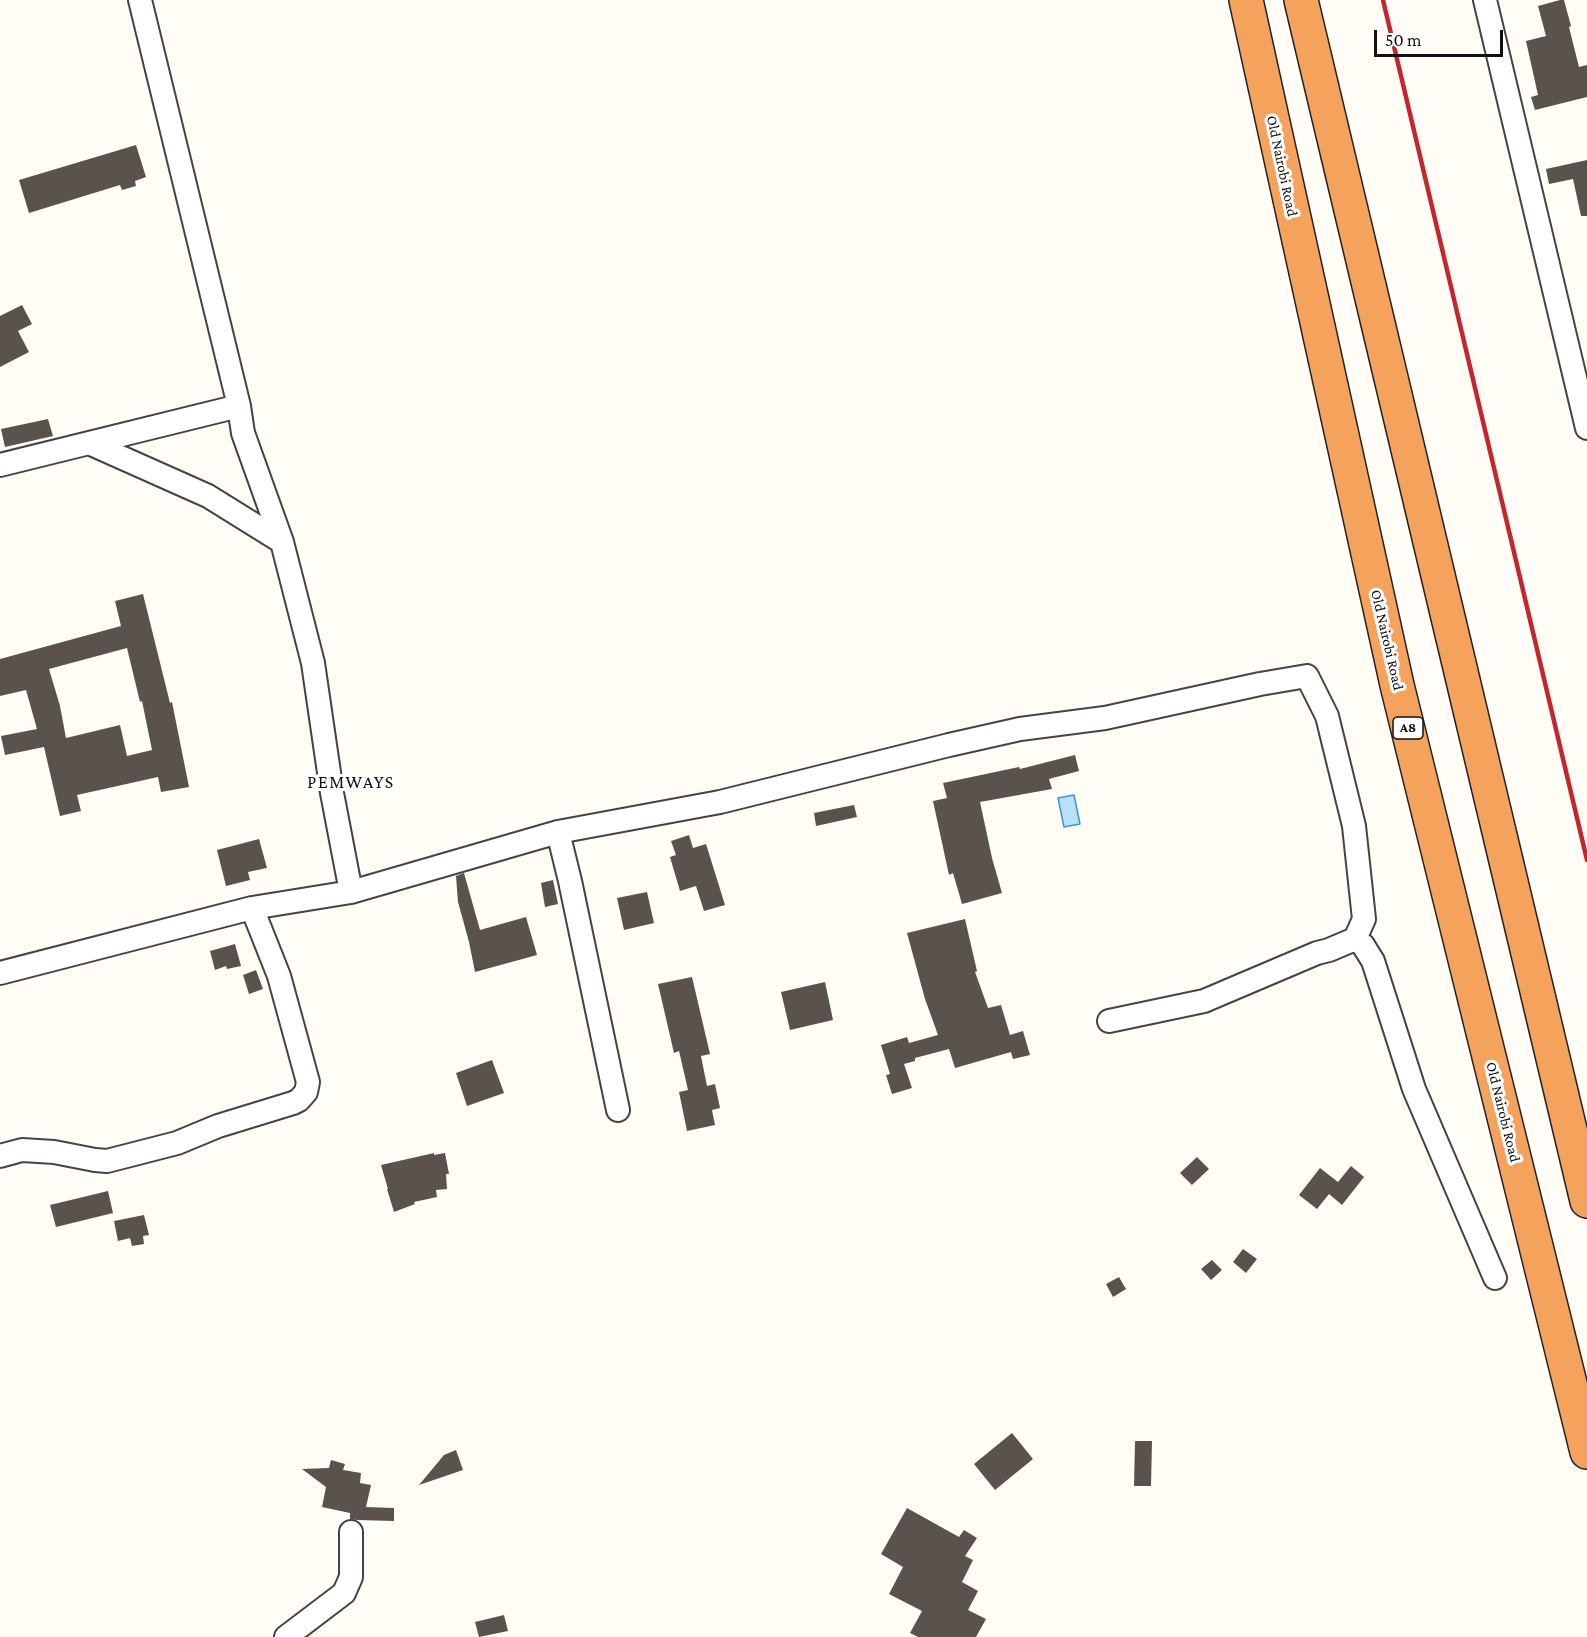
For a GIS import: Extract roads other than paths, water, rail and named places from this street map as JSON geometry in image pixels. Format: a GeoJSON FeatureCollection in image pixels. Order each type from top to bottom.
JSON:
{"type":"FeatureCollection","features":[{"type":"Feature","properties":{"kind":"highway","name":"Old Nairobi Road"},"geometry":{"type":"LineString","coordinates":[[1246,0],[1397,685],[1587,1452]]}},
{"type":"Feature","properties":{"kind":"highway"},"geometry":{"type":"LineString","coordinates":[[1301,0],[1587,1201]]}},
{"type":"Feature","properties":{"kind":"street"},"geometry":{"type":"LineString","coordinates":[[140,0],[239,406],[243,433],[282,542],[313,663],[332,793],[351,892]]}},
{"type":"Feature","properties":{"kind":"street"},"geometry":{"type":"LineString","coordinates":[[1485,0],[1584,405],[1587,428]]}},
{"type":"Feature","properties":{"kind":"street"},"geometry":{"type":"LineString","coordinates":[[0,465],[239,406]]}},
{"type":"Feature","properties":{"kind":"street"},"geometry":{"type":"LineString","coordinates":[[89,443],[208,496],[282,542]]}},
{"type":"Feature","properties":{"kind":"street"},"geometry":{"type":"LineString","coordinates":[[0,973],[252,908],[351,892],[558,832],[720,802],[1020,729],[1105,718],[1307,676],[1327,716],[1354,826],[1364,919],[1355,939],[1204,1001],[1109,1021]]}},
{"type":"Feature","properties":{"kind":"street"},"geometry":{"type":"LineString","coordinates":[[558,832],[618,1110]]}},
{"type":"Feature","properties":{"kind":"street"},"geometry":{"type":"LineString","coordinates":[[0,1156],[22,1150],[54,1152],[106,1161],[177,1143],[218,1126],[299,1100],[306,1092],[308,1082],[279,976],[252,908]]}},
{"type":"Feature","properties":{"kind":"street"},"geometry":{"type":"LineString","coordinates":[[1355,939],[1363,945],[1373,961],[1414,1089],[1495,1278]]}},
{"type":"Feature","properties":{"kind":"street"},"geometry":{"type":"LineString","coordinates":[[285,1637],[344,1593],[351,1577],[351,1532]]}},
{"type":"Feature","properties":{"kind":"water"},"geometry":{"type":"Polygon","coordinates":[[[1074,795],[1080,824],[1064,827],[1058,798],[1074,795]]]}},
{"type":"Feature","properties":{"kind":"railway"},"geometry":{"type":"LineString","coordinates":[[1383,0],[1587,860]]}},
{"type":"Feature","properties":{"kind":"district","name":"PEMWAYS"},"geometry":{"type":"Point","coordinates":[351,782]}}]}
